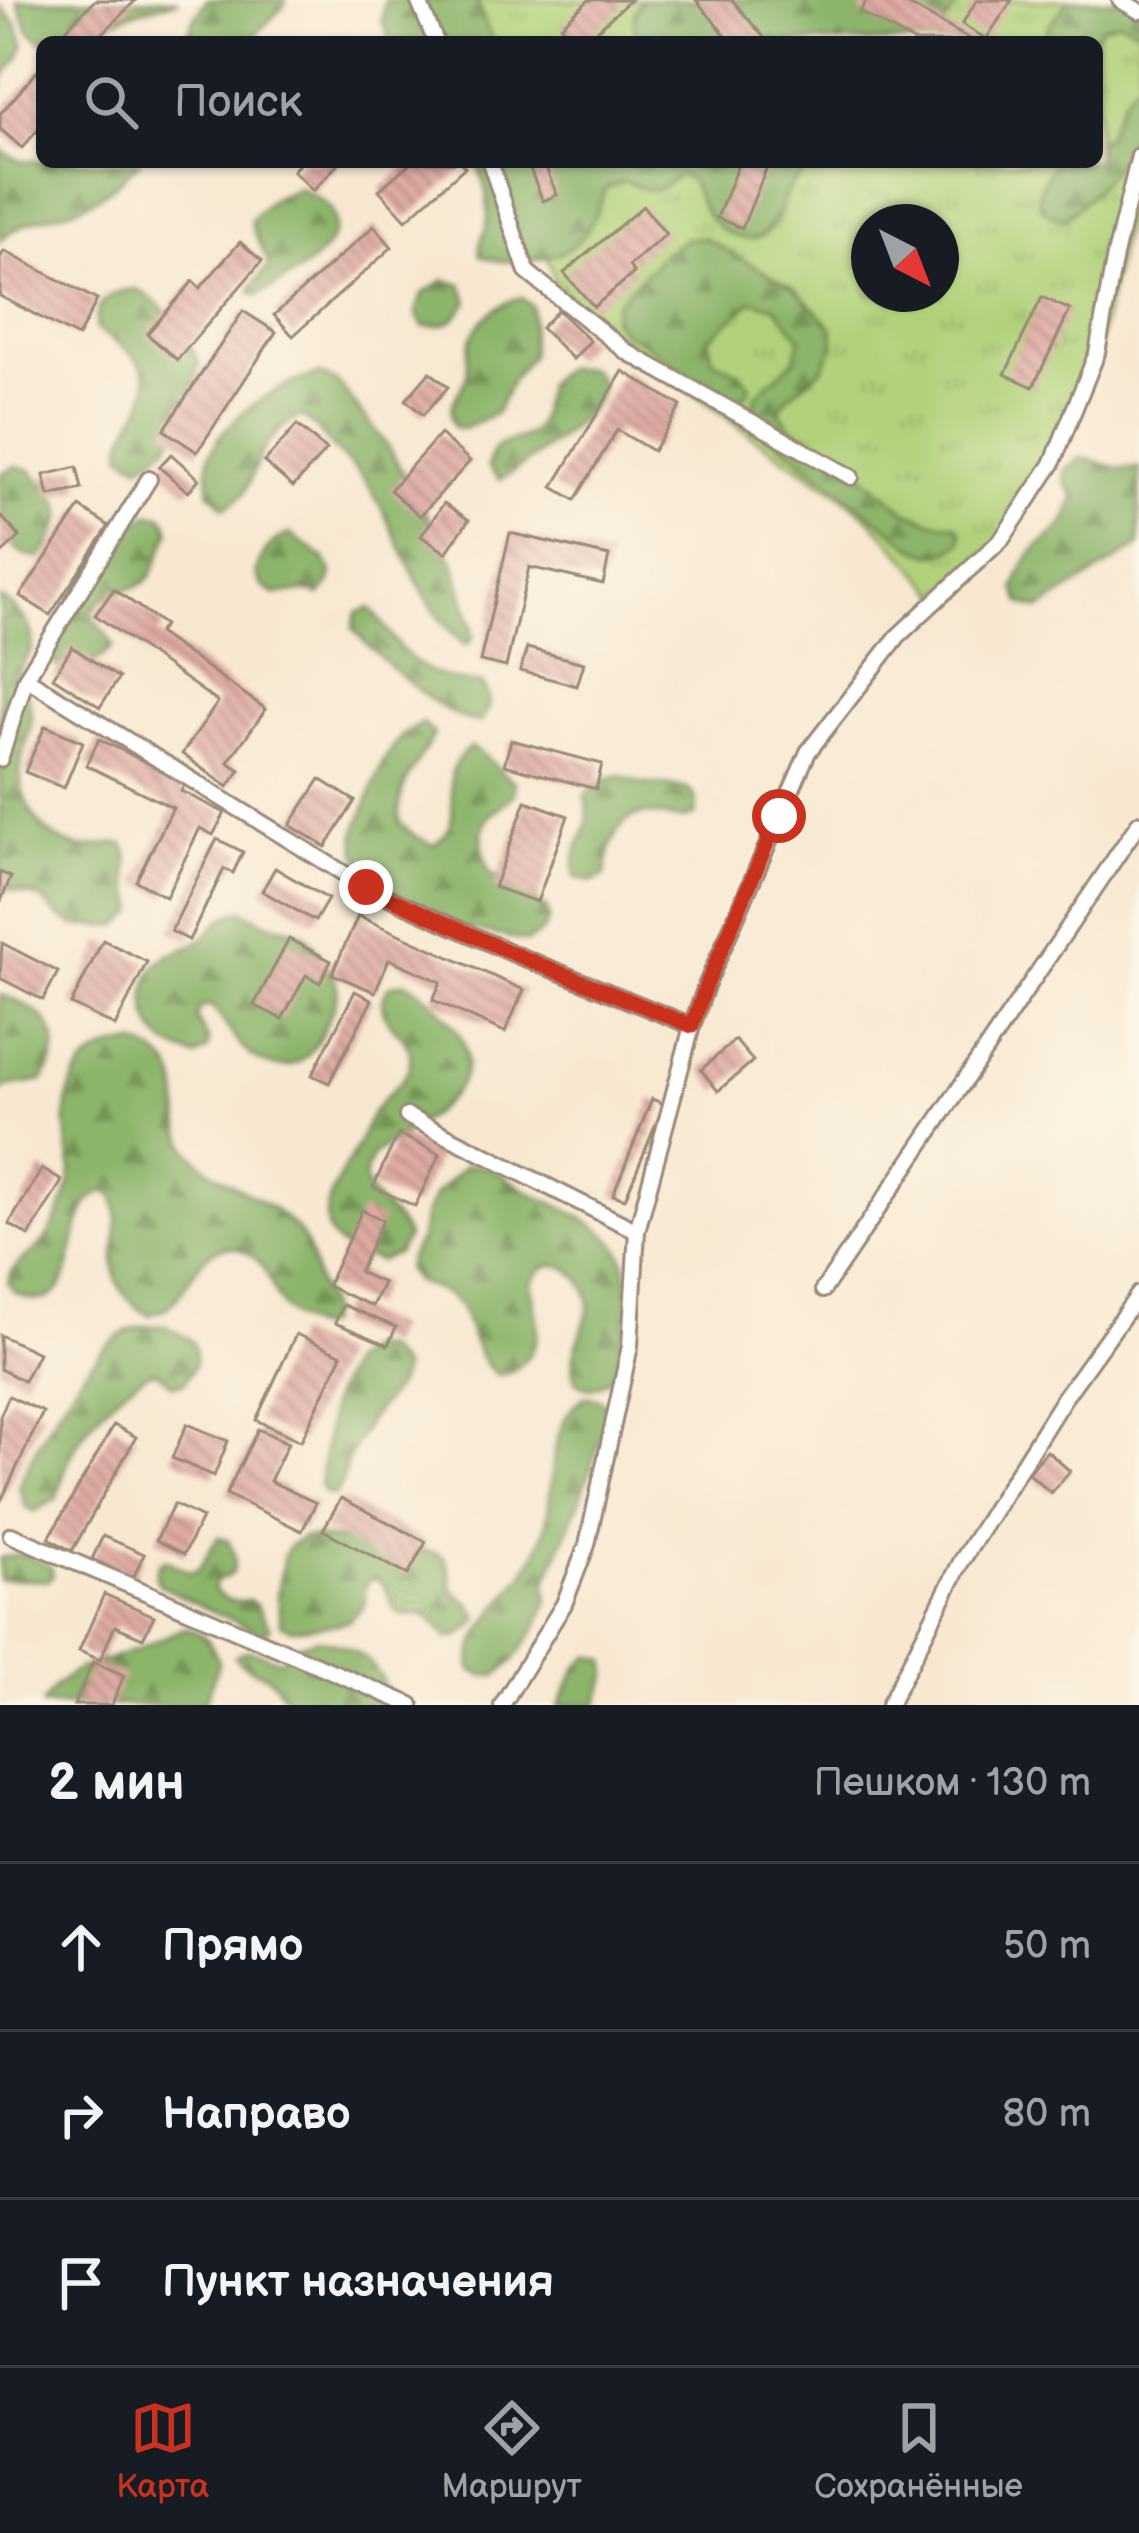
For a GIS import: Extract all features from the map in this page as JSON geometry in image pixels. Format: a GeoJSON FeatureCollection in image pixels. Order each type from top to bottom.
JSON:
{"type":"FeatureCollection","features":[{"type":"Feature","properties":{"kind":"lane"},"geometry":{"type":"LineString","coordinates":[[418,0],[433,36]]}},
{"type":"Feature","properties":{"kind":"lane"},"geometry":{"type":"LineString","coordinates":[[1120,0],[1139,11]]}},
{"type":"Feature","properties":{"kind":"lane"},"geometry":{"type":"LineString","coordinates":[[502,1705],[565,1604],[587,1544],[630,1346],[637,1231],[706,986],[808,752],[898,636],[1002,538],[1052,464],[1097,353],[1139,156]]}},
{"type":"Feature","properties":{"kind":"lane"},"geometry":{"type":"LineString","coordinates":[[492,168],[526,272],[627,352],[851,477]]}},
{"type":"Feature","properties":{"kind":"lane"},"geometry":{"type":"LineString","coordinates":[[0,759],[26,678],[149,479]]}},
{"type":"Feature","properties":{"kind":"lane"},"geometry":{"type":"LineString","coordinates":[[26,678],[366,887],[692,1026]]}},
{"type":"Feature","properties":{"kind":"lane"},"geometry":{"type":"LineString","coordinates":[[823,1290],[1139,823]]}},
{"type":"Feature","properties":{"kind":"lane"},"geometry":{"type":"LineString","coordinates":[[406,1116],[637,1231]]}},
{"type":"Feature","properties":{"kind":"lane"},"geometry":{"type":"LineString","coordinates":[[889,1705],[961,1562],[1064,1397],[1139,1294]]}},
{"type":"Feature","properties":{"kind":"lane"},"geometry":{"type":"LineString","coordinates":[[11,1535],[411,1705]]}},
{"type":"Feature","properties":{"kind":"green space"},"geometry":{"type":"Polygon","coordinates":[[[17,0],[178,0],[132,13],[80,36],[36,37],[17,0]]]}},
{"type":"Feature","properties":{"kind":"green space"},"geometry":{"type":"Polygon","coordinates":[[[206,0],[286,0],[254,36],[188,36],[206,0]]]}},
{"type":"Feature","properties":{"kind":"green space"},"geometry":{"type":"Polygon","coordinates":[[[385,0],[477,0],[491,36],[388,36],[382,21],[385,0]]]}},
{"type":"Feature","properties":{"kind":"green space"},"geometry":{"type":"Polygon","coordinates":[[[430,0],[1139,0],[1139,156],[1097,353],[1052,464],[1002,539],[939,595],[870,519],[842,496],[749,434],[576,306],[555,281],[509,168],[1103,168],[1103,36],[448,36],[430,0]]]}},
{"type":"Feature","properties":{"kind":"green space"},"geometry":{"type":"Polygon","coordinates":[[[642,0],[961,0],[935,36],[638,36],[636,11],[642,0]]]}},
{"type":"Feature","properties":{"kind":"green space"},"geometry":{"type":"Polygon","coordinates":[[[1069,0],[1139,0],[1139,30],[1119,21],[1101,27],[1096,36],[1045,36],[1069,0]]]}},
{"type":"Feature","properties":{"kind":"green space"},"geometry":{"type":"Polygon","coordinates":[[[0,6],[16,22],[24,46],[4,76],[0,95],[0,6]]]}},
{"type":"Feature","properties":{"kind":"green space"},"geometry":{"type":"Polygon","coordinates":[[[1139,80],[1138,118],[1118,161],[1065,219],[1044,211],[1040,189],[1052,168],[1103,168],[1103,139],[1139,80]]]}},
{"type":"Feature","properties":{"kind":"green space"},"geometry":{"type":"Polygon","coordinates":[[[0,150],[21,161],[36,161],[36,168],[133,168],[95,199],[26,224],[0,241],[0,150]]]}},
{"type":"Feature","properties":{"kind":"green space"},"geometry":{"type":"Polygon","coordinates":[[[478,168],[818,168],[788,189],[772,227],[756,238],[738,237],[721,228],[705,210],[690,180],[679,175],[657,190],[625,181],[606,188],[592,222],[571,247],[518,261],[480,255],[488,210],[478,168]]]}},
{"type":"Feature","properties":{"kind":"green space"},"geometry":{"type":"Polygon","coordinates":[[[300,188],[332,212],[331,239],[297,273],[258,295],[251,293],[269,266],[251,220],[273,198],[300,188]]]}},
{"type":"Feature","properties":{"kind":"green space"},"geometry":{"type":"Polygon","coordinates":[[[703,237],[795,289],[832,327],[834,344],[823,368],[787,397],[779,411],[791,427],[847,462],[906,511],[932,522],[957,525],[961,543],[938,554],[913,547],[767,433],[755,415],[754,397],[795,359],[800,338],[776,307],[752,301],[708,339],[713,360],[739,372],[751,385],[745,396],[724,402],[623,332],[612,319],[617,302],[665,253],[684,239],[703,237]]]}},
{"type":"Feature","properties":{"kind":"green space"},"geometry":{"type":"Polygon","coordinates":[[[444,280],[462,285],[468,301],[450,322],[423,326],[416,313],[422,294],[444,280]]]}},
{"type":"Feature","properties":{"kind":"green space"},"geometry":{"type":"Polygon","coordinates":[[[136,289],[174,321],[199,364],[173,436],[153,458],[139,465],[122,455],[122,449],[145,395],[144,371],[130,353],[96,329],[98,311],[106,299],[136,289]]]}},
{"type":"Feature","properties":{"kind":"green space"},"geometry":{"type":"Polygon","coordinates":[[[522,298],[532,306],[531,356],[512,379],[496,413],[463,429],[455,427],[452,407],[467,375],[476,329],[496,309],[522,298]]]}},
{"type":"Feature","properties":{"kind":"green space"},"geometry":{"type":"Polygon","coordinates":[[[564,368],[589,368],[594,373],[601,388],[595,403],[556,440],[500,480],[488,467],[494,450],[534,430],[547,386],[564,368]]]}},
{"type":"Feature","properties":{"kind":"green space"},"geometry":{"type":"Polygon","coordinates":[[[321,374],[337,382],[389,448],[454,563],[471,622],[473,639],[465,645],[434,610],[363,478],[301,416],[266,446],[238,499],[224,507],[209,491],[209,456],[230,425],[274,392],[321,374]]]}},
{"type":"Feature","properties":{"kind":"green space"},"geometry":{"type":"Polygon","coordinates":[[[1081,458],[1139,468],[1139,546],[1040,609],[1021,603],[1015,588],[1022,570],[1066,520],[1074,497],[1065,482],[1065,469],[1081,458]]]}},
{"type":"Feature","properties":{"kind":"green space"},"geometry":{"type":"Polygon","coordinates":[[[16,466],[31,470],[59,503],[62,517],[40,557],[17,549],[5,528],[0,474],[16,466]]]}},
{"type":"Feature","properties":{"kind":"green space"},"geometry":{"type":"Polygon","coordinates":[[[149,514],[161,515],[170,532],[151,575],[136,587],[106,596],[91,612],[113,646],[94,660],[55,665],[51,651],[96,576],[123,538],[149,514]]]}},
{"type":"Feature","properties":{"kind":"green space"},"geometry":{"type":"Polygon","coordinates":[[[290,534],[324,558],[332,573],[320,595],[308,591],[274,594],[261,585],[256,572],[265,553],[290,534]]]}},
{"type":"Feature","properties":{"kind":"green space"},"geometry":{"type":"Polygon","coordinates":[[[0,598],[19,612],[31,634],[31,650],[17,679],[31,714],[20,777],[27,804],[43,827],[65,843],[85,848],[124,844],[135,912],[119,926],[75,926],[41,898],[0,887],[0,598]]]}},
{"type":"Feature","properties":{"kind":"green space"},"geometry":{"type":"Polygon","coordinates":[[[370,608],[402,651],[422,667],[444,677],[482,684],[489,703],[481,722],[431,700],[377,654],[353,628],[357,613],[370,608]]]}},
{"type":"Feature","properties":{"kind":"green space"},"geometry":{"type":"Polygon","coordinates":[[[422,723],[434,734],[404,787],[400,823],[434,845],[446,833],[453,809],[453,771],[471,747],[514,782],[514,794],[488,817],[482,831],[483,853],[489,872],[547,909],[549,919],[542,932],[527,942],[434,921],[379,891],[357,853],[355,834],[384,760],[402,735],[422,723]]]}},
{"type":"Feature","properties":{"kind":"green space"},"geometry":{"type":"Polygon","coordinates":[[[620,775],[690,791],[695,815],[681,819],[635,816],[615,836],[605,876],[592,882],[575,877],[576,854],[588,819],[585,795],[620,775]]]}},
{"type":"Feature","properties":{"kind":"green space"},"geometry":{"type":"Polygon","coordinates":[[[242,910],[304,935],[336,982],[336,1000],[322,1033],[293,1065],[271,1065],[250,1055],[210,1005],[200,1008],[197,1019],[209,1041],[207,1050],[196,1057],[161,1039],[148,1014],[147,984],[155,967],[242,910]]]}},
{"type":"Feature","properties":{"kind":"green space"},"geometry":{"type":"Polygon","coordinates":[[[405,982],[454,1027],[465,1048],[466,1068],[446,1102],[374,1154],[367,1168],[369,1189],[407,1237],[397,1253],[379,1261],[337,1243],[326,1220],[332,1192],[371,1117],[409,1067],[407,1044],[383,1010],[389,986],[405,982]]]}},
{"type":"Feature","properties":{"kind":"green space"},"geometry":{"type":"Polygon","coordinates":[[[0,995],[41,1016],[50,1026],[55,1051],[42,1081],[6,1087],[0,1093],[0,995]]]}},
{"type":"Feature","properties":{"kind":"green space"},"geometry":{"type":"Polygon","coordinates":[[[136,1044],[170,1067],[181,1129],[197,1159],[280,1214],[302,1237],[326,1303],[325,1325],[314,1328],[297,1320],[278,1299],[262,1266],[241,1250],[227,1247],[206,1257],[175,1300],[149,1315],[120,1287],[114,1259],[117,1212],[113,1195],[104,1191],[85,1208],[58,1289],[48,1298],[34,1299],[15,1293],[8,1283],[18,1264],[50,1232],[69,1188],[66,1126],[75,1079],[104,1051],[136,1044]]]}},
{"type":"Feature","properties":{"kind":"green space"},"geometry":{"type":"Polygon","coordinates":[[[466,1165],[494,1170],[585,1220],[613,1241],[626,1270],[628,1307],[613,1376],[605,1382],[588,1387],[574,1376],[574,1356],[589,1302],[580,1280],[567,1268],[543,1268],[531,1283],[535,1343],[518,1367],[497,1375],[479,1354],[460,1307],[448,1295],[415,1281],[406,1270],[436,1194],[466,1165]]]}},
{"type":"Feature","properties":{"kind":"green space"},"geometry":{"type":"Polygon","coordinates":[[[166,1326],[191,1340],[195,1364],[185,1382],[173,1385],[151,1371],[125,1388],[74,1448],[56,1499],[34,1512],[26,1507],[19,1487],[49,1425],[95,1359],[126,1332],[166,1326]]]}},
{"type":"Feature","properties":{"kind":"green space"},"geometry":{"type":"Polygon","coordinates":[[[369,1347],[385,1350],[402,1369],[398,1384],[368,1421],[334,1496],[324,1493],[320,1485],[331,1402],[349,1362],[369,1347]]]}},
{"type":"Feature","properties":{"kind":"green space"},"geometry":{"type":"Polygon","coordinates":[[[585,1397],[600,1400],[609,1411],[581,1498],[546,1583],[548,1600],[535,1631],[513,1661],[497,1676],[482,1675],[471,1670],[475,1644],[540,1542],[557,1442],[572,1409],[585,1397]]]}},
{"type":"Feature","properties":{"kind":"green space"},"geometry":{"type":"Polygon","coordinates":[[[218,1537],[228,1540],[234,1565],[213,1589],[229,1600],[249,1600],[257,1606],[270,1628],[265,1634],[174,1593],[156,1579],[159,1563],[166,1560],[189,1572],[198,1570],[218,1537]]]}},
{"type":"Feature","properties":{"kind":"green space"},"geometry":{"type":"Polygon","coordinates":[[[302,1538],[444,1557],[452,1590],[479,1618],[465,1633],[447,1638],[424,1615],[398,1613],[376,1578],[368,1581],[365,1604],[350,1620],[291,1629],[281,1624],[277,1596],[284,1555],[302,1538]]]}},
{"type":"Feature","properties":{"kind":"green space"},"geometry":{"type":"Polygon","coordinates":[[[23,1554],[51,1567],[49,1580],[0,1580],[0,1558],[23,1554]]]}},
{"type":"Feature","properties":{"kind":"green space"},"geometry":{"type":"Polygon","coordinates":[[[185,1628],[207,1640],[219,1662],[204,1705],[42,1705],[59,1683],[80,1669],[185,1628]]]}},
{"type":"Feature","properties":{"kind":"green space"},"geometry":{"type":"Polygon","coordinates":[[[318,1639],[366,1660],[381,1679],[391,1705],[323,1705],[319,1699],[289,1699],[268,1677],[235,1657],[251,1651],[281,1660],[297,1645],[318,1639]]]}},
{"type":"Feature","properties":{"kind":"green space"},"geometry":{"type":"Polygon","coordinates":[[[590,1656],[606,1660],[608,1674],[597,1705],[559,1705],[577,1668],[590,1656]]]}},
{"type":"Feature","properties":{"kind":"building"},"geometry":{"type":"Polygon","coordinates":[[[95,0],[136,0],[100,36],[62,33],[95,0]]]}},
{"type":"Feature","properties":{"kind":"building"},"geometry":{"type":"Polygon","coordinates":[[[589,0],[630,0],[591,36],[570,36],[561,26],[589,0]]]}},
{"type":"Feature","properties":{"kind":"building"},"geometry":{"type":"Polygon","coordinates":[[[696,0],[732,0],[763,36],[726,36],[696,0]]]}},
{"type":"Feature","properties":{"kind":"building"},"geometry":{"type":"Polygon","coordinates":[[[867,0],[900,0],[964,36],[903,36],[860,12],[867,0]]]}},
{"type":"Feature","properties":{"kind":"building"},"geometry":{"type":"Polygon","coordinates":[[[977,0],[1012,0],[988,36],[962,24],[977,0]]]}},
{"type":"Feature","properties":{"kind":"building"},"geometry":{"type":"Polygon","coordinates":[[[36,73],[36,132],[22,148],[0,129],[0,114],[36,73]]]}},
{"type":"Feature","properties":{"kind":"building"},"geometry":{"type":"Polygon","coordinates":[[[296,168],[334,168],[313,191],[293,171],[296,168]]]}},
{"type":"Feature","properties":{"kind":"building"},"geometry":{"type":"Polygon","coordinates":[[[404,168],[464,168],[406,220],[379,190],[404,168]]]}},
{"type":"Feature","properties":{"kind":"building"},"geometry":{"type":"Polygon","coordinates":[[[546,168],[557,195],[543,201],[530,169],[546,168]]]}},
{"type":"Feature","properties":{"kind":"building"},"geometry":{"type":"Polygon","coordinates":[[[737,168],[767,168],[742,228],[717,218],[737,168]]]}},
{"type":"Feature","properties":{"kind":"building"},"geometry":{"type":"Polygon","coordinates":[[[643,206],[666,234],[629,266],[634,273],[594,307],[564,273],[643,206]]]}},
{"type":"Feature","properties":{"kind":"building"},"geometry":{"type":"Polygon","coordinates":[[[374,226],[392,247],[293,336],[274,315],[374,226]]]}},
{"type":"Feature","properties":{"kind":"building"},"geometry":{"type":"Polygon","coordinates":[[[240,242],[262,261],[177,360],[147,334],[193,281],[200,288],[240,242]]]}},
{"type":"Feature","properties":{"kind":"building"},"geometry":{"type":"Polygon","coordinates":[[[4,251],[97,300],[78,337],[0,296],[4,251]]]}},
{"type":"Feature","properties":{"kind":"building"},"geometry":{"type":"Polygon","coordinates":[[[1042,297],[1070,310],[1033,387],[1005,374],[1042,297]]]}},
{"type":"Feature","properties":{"kind":"building"},"geometry":{"type":"Polygon","coordinates":[[[558,310],[590,341],[573,359],[541,328],[558,310]]]}},
{"type":"Feature","properties":{"kind":"building"},"geometry":{"type":"Polygon","coordinates":[[[243,311],[276,332],[197,452],[164,430],[243,311]]]}},
{"type":"Feature","properties":{"kind":"building"},"geometry":{"type":"Polygon","coordinates":[[[623,371],[681,406],[653,451],[617,430],[575,500],[553,487],[623,371]]]}},
{"type":"Feature","properties":{"kind":"building"},"geometry":{"type":"Polygon","coordinates":[[[430,372],[448,387],[423,415],[406,400],[430,372]]]}},
{"type":"Feature","properties":{"kind":"building"},"geometry":{"type":"Polygon","coordinates":[[[297,425],[326,450],[293,487],[264,462],[297,425]]]}},
{"type":"Feature","properties":{"kind":"building"},"geometry":{"type":"Polygon","coordinates":[[[440,434],[470,461],[420,516],[390,490],[440,434]]]}},
{"type":"Feature","properties":{"kind":"building"},"geometry":{"type":"Polygon","coordinates":[[[171,454],[199,479],[188,492],[159,467],[171,454]]]}},
{"type":"Feature","properties":{"kind":"building"},"geometry":{"type":"Polygon","coordinates":[[[77,467],[82,489],[49,496],[44,475],[77,467]]]}},
{"type":"Feature","properties":{"kind":"building"},"geometry":{"type":"Polygon","coordinates":[[[444,503],[469,520],[446,553],[421,536],[444,503]]]}},
{"type":"Feature","properties":{"kind":"building"},"geometry":{"type":"Polygon","coordinates":[[[80,507],[109,526],[50,615],[20,596],[80,507]]]}},
{"type":"Feature","properties":{"kind":"building"},"geometry":{"type":"Polygon","coordinates":[[[0,515],[20,537],[0,555],[0,515]]]}},
{"type":"Feature","properties":{"kind":"building"},"geometry":{"type":"Polygon","coordinates":[[[510,533],[609,556],[603,584],[529,567],[506,667],[480,661],[510,533]]]}},
{"type":"Feature","properties":{"kind":"building"},"geometry":{"type":"Polygon","coordinates":[[[114,589],[164,625],[158,633],[266,709],[228,762],[240,770],[228,787],[182,754],[218,702],[95,615],[114,589]]]}},
{"type":"Feature","properties":{"kind":"building"},"geometry":{"type":"Polygon","coordinates":[[[72,647],[119,678],[100,707],[53,677],[72,647]]]}},
{"type":"Feature","properties":{"kind":"building"},"geometry":{"type":"Polygon","coordinates":[[[527,648],[584,663],[577,686],[520,671],[527,648]]]}},
{"type":"Feature","properties":{"kind":"building"},"geometry":{"type":"Polygon","coordinates":[[[45,726],[83,742],[64,788],[25,772],[45,726]]]}},
{"type":"Feature","properties":{"kind":"building"},"geometry":{"type":"Polygon","coordinates":[[[99,739],[186,782],[181,791],[225,813],[213,835],[200,828],[166,897],[136,881],[173,808],[86,765],[99,739]]]}},
{"type":"Feature","properties":{"kind":"building"},"geometry":{"type":"Polygon","coordinates":[[[511,740],[602,764],[596,789],[504,765],[511,740]]]}},
{"type":"Feature","properties":{"kind":"building"},"geometry":{"type":"Polygon","coordinates":[[[320,779],[355,801],[326,847],[290,825],[320,779]]]}},
{"type":"Feature","properties":{"kind":"building"},"geometry":{"type":"Polygon","coordinates":[[[526,801],[568,816],[537,902],[494,887],[526,801]]]}},
{"type":"Feature","properties":{"kind":"building"},"geometry":{"type":"Polygon","coordinates":[[[217,839],[243,852],[233,873],[224,869],[189,940],[171,931],[217,839]]]}},
{"type":"Feature","properties":{"kind":"building"},"geometry":{"type":"Polygon","coordinates":[[[275,868],[328,899],[315,921],[262,891],[275,868]]]}},
{"type":"Feature","properties":{"kind":"building"},"geometry":{"type":"Polygon","coordinates":[[[0,872],[11,877],[0,903],[0,872]]]}},
{"type":"Feature","properties":{"kind":"building"},"geometry":{"type":"Polygon","coordinates":[[[358,916],[524,990],[505,1032],[433,1000],[441,982],[389,959],[375,992],[332,974],[358,916]]]}},
{"type":"Feature","properties":{"kind":"building"},"geometry":{"type":"Polygon","coordinates":[[[289,939],[331,961],[320,983],[306,975],[282,1019],[254,1005],[289,939]]]}},
{"type":"Feature","properties":{"kind":"building"},"geometry":{"type":"Polygon","coordinates":[[[103,940],[147,962],[115,1026],[71,1004],[103,940]]]}},
{"type":"Feature","properties":{"kind":"building"},"geometry":{"type":"Polygon","coordinates":[[[2,943],[58,972],[43,1000],[0,978],[2,943]]]}},
{"type":"Feature","properties":{"kind":"building"},"geometry":{"type":"Polygon","coordinates":[[[355,991],[372,1000],[329,1083],[312,1075],[355,991]]]}},
{"type":"Feature","properties":{"kind":"building"},"geometry":{"type":"Polygon","coordinates":[[[735,1040],[753,1061],[718,1091],[701,1070],[735,1040]]]}},
{"type":"Feature","properties":{"kind":"building"},"geometry":{"type":"Polygon","coordinates":[[[652,1099],[664,1104],[625,1199],[613,1195],[652,1099]]]}},
{"type":"Feature","properties":{"kind":"building"},"geometry":{"type":"Polygon","coordinates":[[[398,1134],[440,1154],[415,1206],[373,1187],[398,1134]]]}},
{"type":"Feature","properties":{"kind":"building"},"geometry":{"type":"Polygon","coordinates":[[[42,1169],[62,1181],[29,1236],[9,1224],[42,1169]]]}},
{"type":"Feature","properties":{"kind":"building"},"geometry":{"type":"Polygon","coordinates":[[[362,1210],[383,1220],[359,1272],[383,1283],[372,1306],[327,1286],[362,1210]]]}},
{"type":"Feature","properties":{"kind":"building"},"geometry":{"type":"Polygon","coordinates":[[[343,1305],[396,1327],[388,1345],[335,1323],[343,1305]]]}},
{"type":"Feature","properties":{"kind":"building"},"geometry":{"type":"Polygon","coordinates":[[[296,1334],[342,1355],[301,1441],[256,1420],[296,1334]]]}},
{"type":"Feature","properties":{"kind":"building"},"geometry":{"type":"Polygon","coordinates":[[[0,1335],[38,1353],[24,1381],[0,1369],[0,1335]]]}},
{"type":"Feature","properties":{"kind":"building"},"geometry":{"type":"Polygon","coordinates":[[[9,1396],[43,1412],[0,1503],[0,1416],[9,1396]]]}},
{"type":"Feature","properties":{"kind":"building"},"geometry":{"type":"Polygon","coordinates":[[[187,1424],[228,1441],[214,1476],[172,1458],[187,1424]]]}},
{"type":"Feature","properties":{"kind":"building"},"geometry":{"type":"Polygon","coordinates":[[[114,1425],[136,1437],[72,1551],[49,1538],[114,1425]]]}},
{"type":"Feature","properties":{"kind":"building"},"geometry":{"type":"Polygon","coordinates":[[[258,1429],[288,1443],[270,1481],[316,1503],[302,1531],[226,1494],[258,1429]]]}},
{"type":"Feature","properties":{"kind":"building"},"geometry":{"type":"Polygon","coordinates":[[[1047,1451],[1070,1471],[1051,1493],[1028,1473],[1047,1451]]]}},
{"type":"Feature","properties":{"kind":"building"},"geometry":{"type":"Polygon","coordinates":[[[341,1498],[426,1542],[408,1575],[323,1530],[341,1498]]]}},
{"type":"Feature","properties":{"kind":"building"},"geometry":{"type":"Polygon","coordinates":[[[174,1504],[202,1518],[184,1554],[156,1540],[174,1504]]]}},
{"type":"Feature","properties":{"kind":"building"},"geometry":{"type":"Polygon","coordinates":[[[103,1536],[144,1554],[133,1578],[92,1559],[103,1536]]]}},
{"type":"Feature","properties":{"kind":"building"},"geometry":{"type":"Polygon","coordinates":[[[104,1594],[154,1616],[143,1638],[115,1626],[100,1660],[79,1651],[104,1594]]]}},
{"type":"Feature","properties":{"kind":"building"},"geometry":{"type":"Polygon","coordinates":[[[93,1662],[124,1675],[112,1705],[74,1705],[93,1662]]]}},
{"type":"Feature","properties":{"kind":"route"},"geometry":{"type":"LineString","coordinates":[[366,887],[692,1026],[779,816]]}}]}
